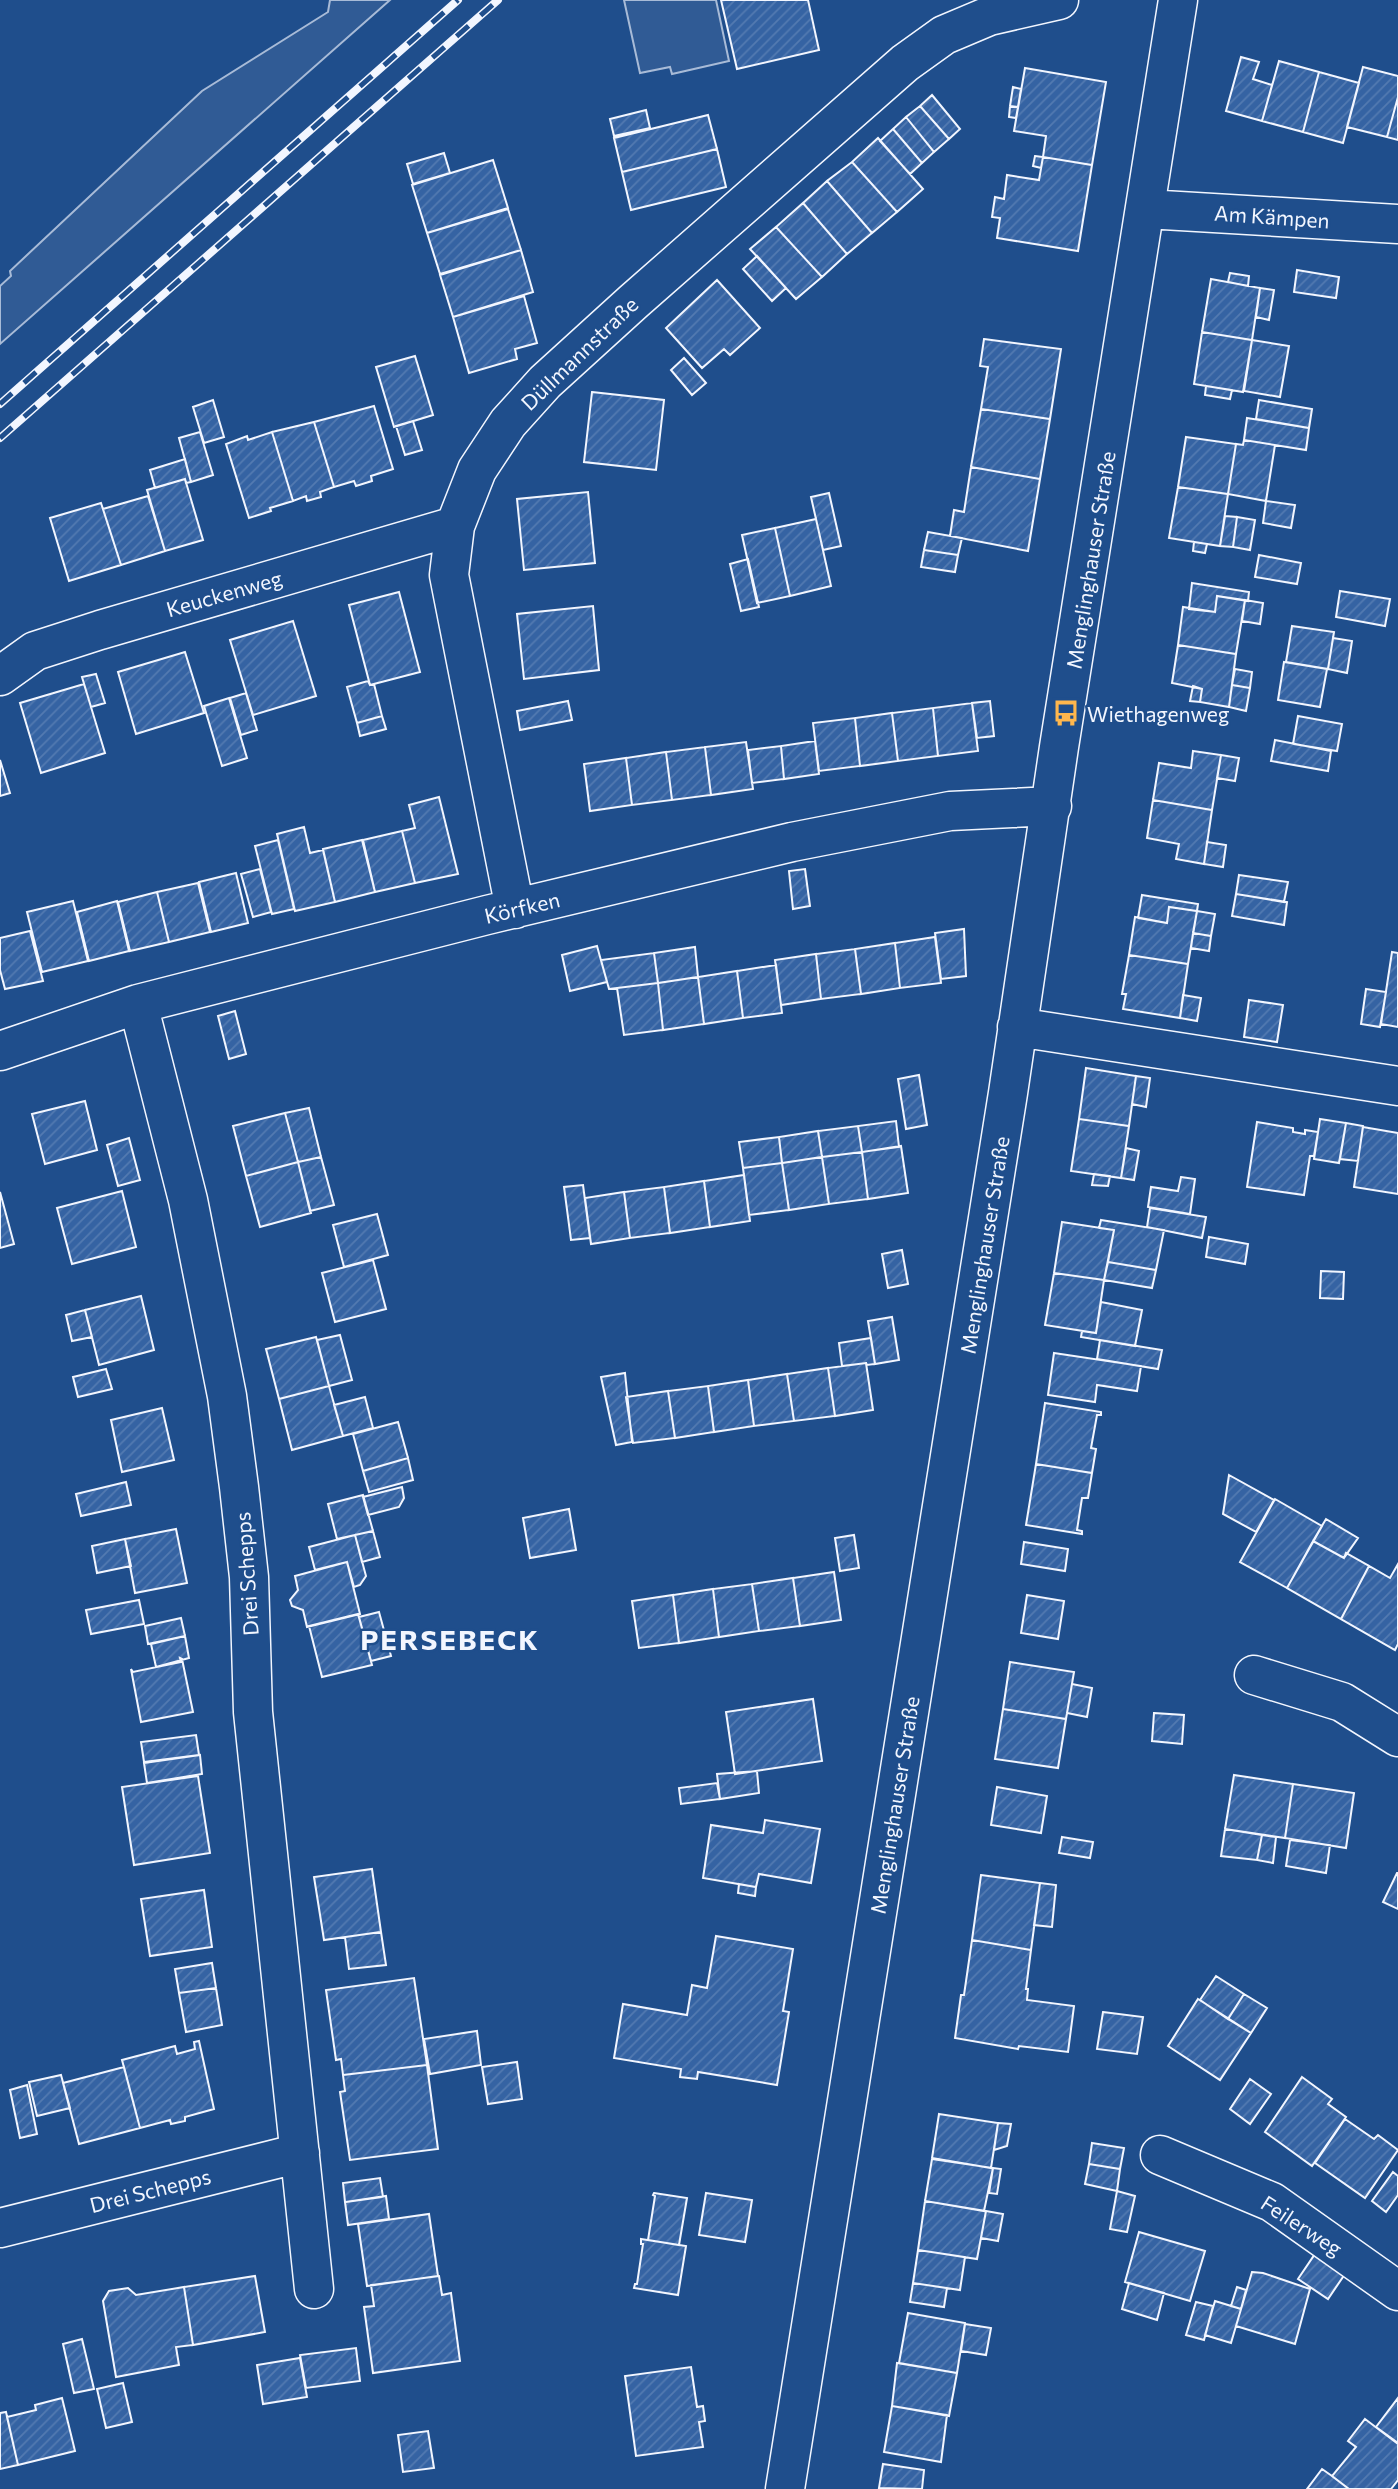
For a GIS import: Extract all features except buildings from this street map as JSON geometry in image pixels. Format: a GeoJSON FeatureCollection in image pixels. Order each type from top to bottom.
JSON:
{"type":"FeatureCollection","features":[{"type":"Feature","properties":{"kind":"street","name":"Düllmannstraße"},"geometry":{"type":"LineString","coordinates":[[515,909],[449,575],[455,526],[483,461],[508,423],[545,382],[884,82],[944,35],[989,16],[1059,0]]}},
{"type":"Feature","properties":{"kind":"street","name":"Menglinghauser Straße"},"geometry":{"type":"LineString","coordinates":[[785,2489],[1178,0]]}},
{"type":"Feature","properties":{"kind":"street","name":"Am Kämpen"},"geometry":{"type":"LineString","coordinates":[[1146,209],[1398,224]]}},
{"type":"Feature","properties":{"kind":"street","name":"Keuckenweg"},"geometry":{"type":"LineString","coordinates":[[0,676],[35,651],[455,526]]}},
{"type":"Feature","properties":{"kind":"street","name":"Körfken"},"geometry":{"type":"LineString","coordinates":[[0,1051],[138,1004],[792,842],[950,811],[1052,806]]}},
{"type":"Feature","properties":{"kind":"street","name":"Drei Schepps"},"geometry":{"type":"LineString","coordinates":[[138,1004],[188,1200],[227,1396],[240,1488],[249,1577],[253,1713],[314,2289]]}},
{"type":"Feature","properties":{"kind":"street"},"geometry":{"type":"LineString","coordinates":[[1017,1027],[1398,1086]]}},
{"type":"Feature","properties":{"kind":"street"},"geometry":{"type":"LineString","coordinates":[[1254,1675],[1342,1702],[1398,1737]]}},
{"type":"Feature","properties":{"kind":"street","name":"Drei Schepps"},"geometry":{"type":"LineString","coordinates":[[0,2228],[300,2153]]}},
{"type":"Feature","properties":{"kind":"street","name":"Feilerweg"},"geometry":{"type":"LineString","coordinates":[[1160,2155],[1272,2202],[1398,2291]]}},
{"type":"Feature","properties":{"kind":"shaded area"},"geometry":{"type":"Polygon","coordinates":[[[330,0],[390,0],[0,344],[0,286],[11,276],[10,271],[202,91],[328,12],[330,0]]]}},
{"type":"Feature","properties":{"kind":"shaded area"},"geometry":{"type":"Polygon","coordinates":[[[624,0],[716,0],[729,61],[672,74],[670,67],[640,73],[624,0]]]}},
{"type":"Feature","properties":{"kind":"railway"},"geometry":{"type":"LineString","coordinates":[[0,404],[458,0]]}},
{"type":"Feature","properties":{"kind":"railway"},"geometry":{"type":"LineString","coordinates":[[0,438],[498,0]]}},
{"type":"Feature","properties":{"kind":"place","name":"Wiethagenweg"},"geometry":{"type":"Point","coordinates":[1066,713]}},
{"type":"Feature","properties":{"kind":"district","name":"PERSEBECK"},"geometry":{"type":"Point","coordinates":[450,1639]}}]}
